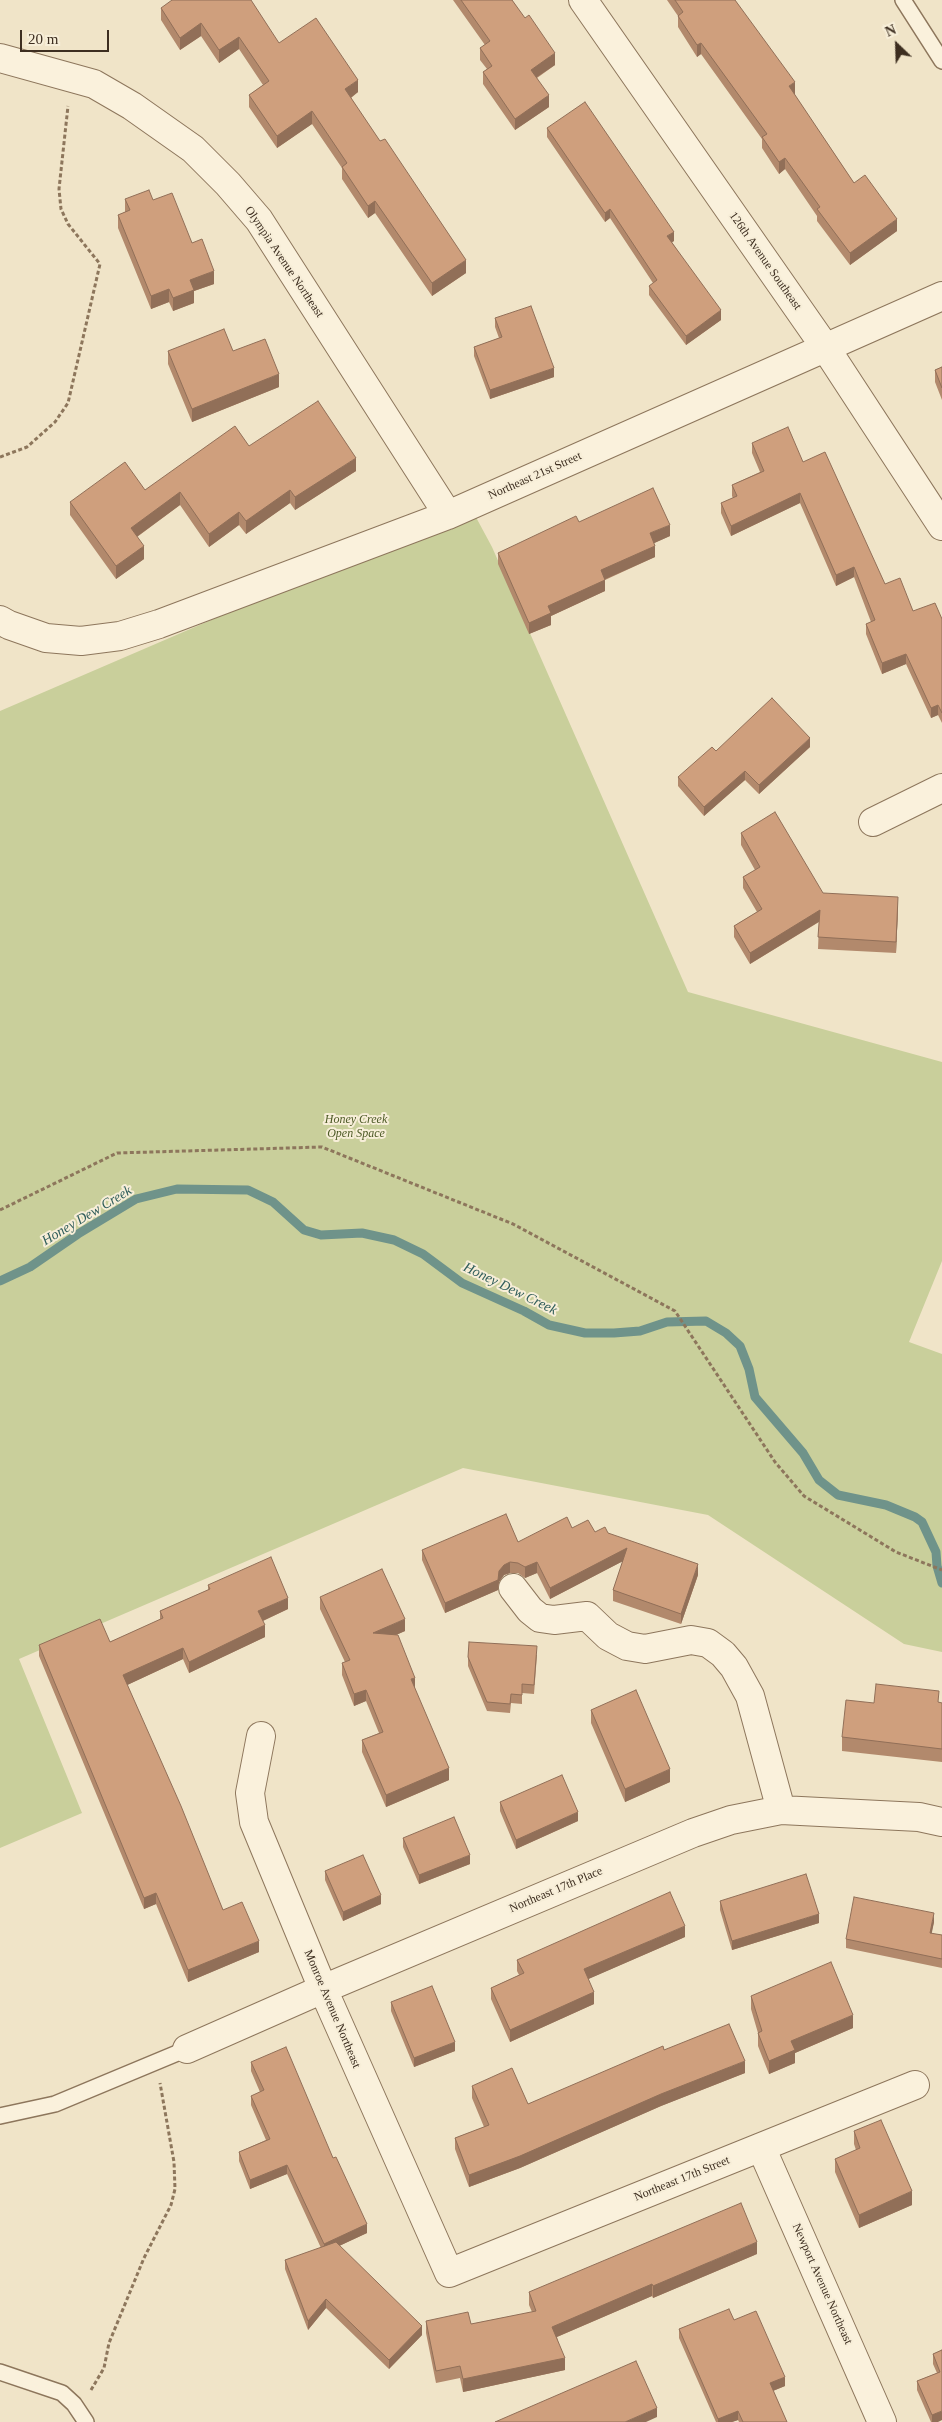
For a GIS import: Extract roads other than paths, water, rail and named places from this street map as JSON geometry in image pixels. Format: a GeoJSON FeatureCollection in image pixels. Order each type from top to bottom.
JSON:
{"type":"FeatureCollection","features":[{"type":"Feature","properties":{"kind":"street","name":"126th Avenue Southeast"},"geometry":{"type":"LineString","coordinates":[[583,0],[825,348],[942,526]]}},
{"type":"Feature","properties":{"kind":"street","name":"Olympia Avenue Northeast"},"geometry":{"type":"LineString","coordinates":[[0,58],[94,84],[132,106],[193,149],[228,184],[258,220],[448,515]]}},
{"type":"Feature","properties":{"kind":"street","name":"Northeast 21st Street"},"geometry":{"type":"LineString","coordinates":[[0,620],[46,638],[81,641],[120,636],[195,611],[448,515],[942,296]]}},
{"type":"Feature","properties":{"kind":"street"},"geometry":{"type":"LineString","coordinates":[[873,822],[942,788]]}},
{"type":"Feature","properties":{"kind":"street"},"geometry":{"type":"LineString","coordinates":[[513,1588],[530,1610],[540,1618],[554,1620],[587,1616],[608,1636],[627,1646],[645,1649],[691,1640],[708,1644],[723,1654],[734,1666],[750,1696],[781,1810]]}},
{"type":"Feature","properties":{"kind":"street","name":"Monroe Avenue Northeast"},"geometry":{"type":"LineString","coordinates":[[261,1736],[250,1793],[254,1822],[323,1989],[449,2273]]}},
{"type":"Feature","properties":{"kind":"street","name":"Northeast 17th Place"},"geometry":{"type":"LineString","coordinates":[[187,2049],[323,1989],[693,1832],[731,1820],[781,1810],[919,1817],[942,1822]]}},
{"type":"Feature","properties":{"kind":"street","name":"Northeast 17th Street"},"geometry":{"type":"LineString","coordinates":[[449,2273],[915,2084]]}},
{"type":"Feature","properties":{"kind":"street","name":"Newport Avenue Northeast"},"geometry":{"type":"LineString","coordinates":[[761,2147],[882,2422]]}},
{"type":"Feature","properties":{"kind":"lane"},"geometry":{"type":"LineString","coordinates":[[903,0],[942,61]]}},
{"type":"Feature","properties":{"kind":"lane"},"geometry":{"type":"LineString","coordinates":[[0,2116],[55,2104],[156,2064],[187,2049]]}},
{"type":"Feature","properties":{"kind":"lane"},"geometry":{"type":"LineString","coordinates":[[0,2372],[62,2393],[82,2416]]}},
{"type":"Feature","properties":{"kind":"waterway","name":"Honey Dew Creek"},"geometry":{"type":"LineString","coordinates":[[0,1281],[30,1267],[78,1234],[136,1199],[177,1189],[248,1190],[273,1202],[304,1230],[321,1235],[362,1233],[394,1240],[423,1254],[462,1283],[524,1311],[549,1325],[585,1333],[614,1333],[640,1331],[667,1322],[706,1321],[726,1333],[740,1346],[749,1369],[755,1397],[803,1453],[819,1480],[838,1495],[886,1505],[915,1517],[922,1522],[936,1552],[937,1566],[942,1583]]}},
{"type":"Feature","properties":{"kind":"park label","name":"Honey Creek Open Space"},"geometry":{"type":"Point","coordinates":[356,1127]}}]}
